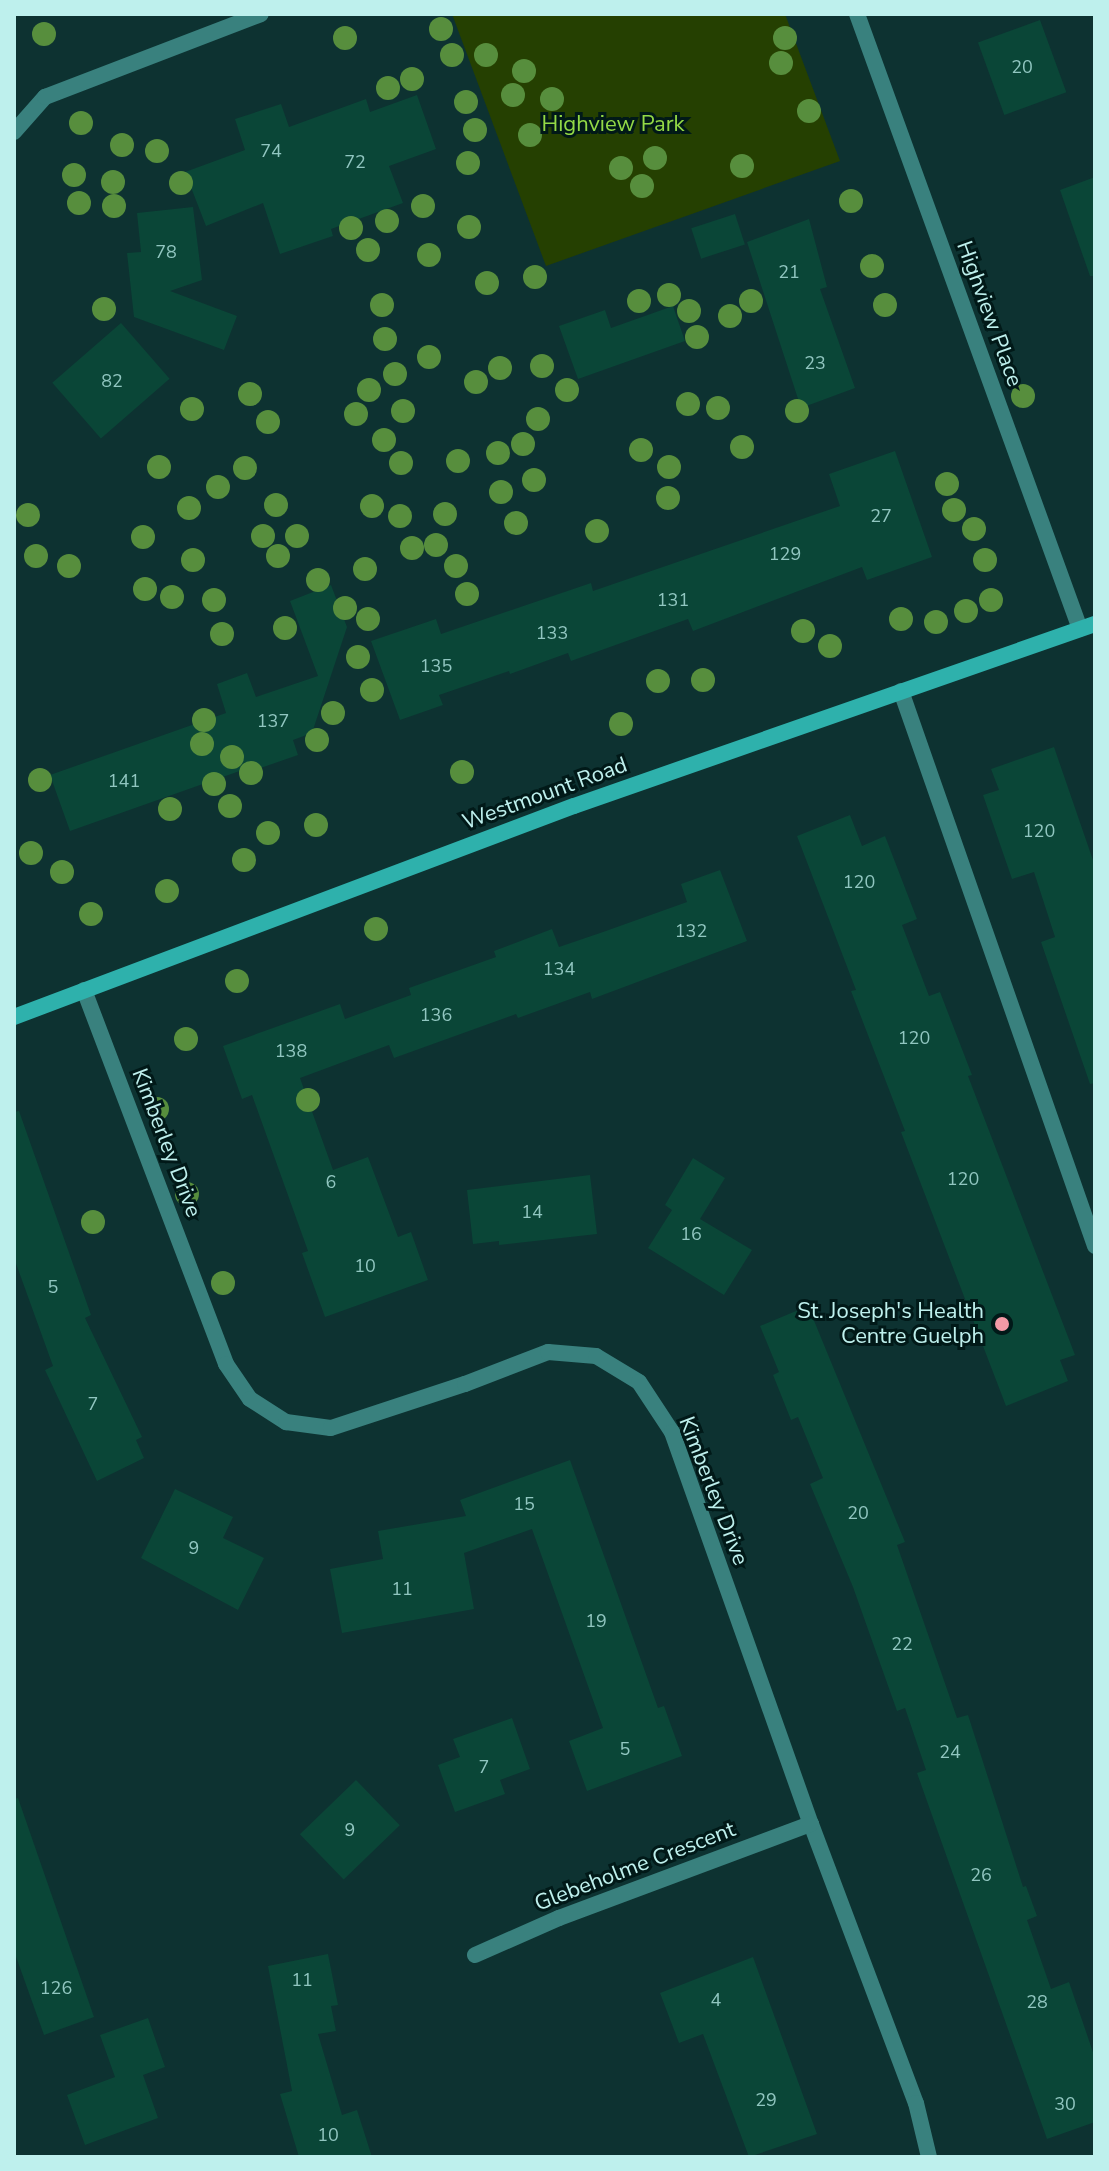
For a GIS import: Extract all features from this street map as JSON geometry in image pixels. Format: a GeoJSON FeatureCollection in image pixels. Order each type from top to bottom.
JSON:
{"type":"FeatureCollection","features":[{"type":"Feature","properties":{"kind":"street"},"geometry":{"type":"LineString","coordinates":[[14,132],[45,97],[261,14]]}},
{"type":"Feature","properties":{"kind":"street","name":"Highview Place"},"geometry":{"type":"LineString","coordinates":[[857,14],[1087,626]]}},
{"type":"Feature","properties":{"kind":"street","name":"Westmount Road"},"geometry":{"type":"LineString","coordinates":[[14,1017],[574,806],[1087,626]]}},
{"type":"Feature","properties":{"kind":"street"},"geometry":{"type":"LineString","coordinates":[[901,691],[1095,1246]]}},
{"type":"Feature","properties":{"kind":"street","name":"Kimberley Drive"},"geometry":{"type":"LineString","coordinates":[[84,990],[226,1364],[250,1399],[286,1422],[331,1428],[465,1384],[548,1352],[596,1356],[639,1382],[672,1432],[811,1824],[916,2103],[929,2157]]}},
{"type":"Feature","properties":{"kind":"street","name":"Glebeholme Crescent"},"geometry":{"type":"LineString","coordinates":[[475,1955],[559,1918],[811,1824]]}},
{"type":"Feature","properties":{"kind":"green space","name":"Highview Park"},"geometry":{"type":"Polygon","coordinates":[[[452,14],[785,14],[840,161],[546,266],[452,14]]]}},
{"type":"Feature","properties":{"kind":"building"},"geometry":{"type":"Polygon","coordinates":[[[1040,20],[1066,92],[1004,115],[978,43],[1040,20]]]}},
{"type":"Feature","properties":{"kind":"building"},"geometry":{"type":"Polygon","coordinates":[[[417,95],[436,149],[389,166],[403,203],[331,229],[333,236],[280,254],[263,203],[206,226],[185,172],[245,150],[235,119],[281,104],[289,127],[366,99],[370,112],[417,95]]]}},
{"type":"Feature","properties":{"kind":"building"},"geometry":{"type":"Polygon","coordinates":[[[1095,177],[1095,276],[1090,276],[1060,190],[1095,177]]]}},
{"type":"Feature","properties":{"kind":"building"},"geometry":{"type":"Polygon","coordinates":[[[193,207],[202,280],[170,291],[237,316],[224,350],[134,317],[127,253],[141,252],[137,213],[193,207]]]}},
{"type":"Feature","properties":{"kind":"building"},"geometry":{"type":"Polygon","coordinates":[[[735,214],[745,244],[701,259],[691,228],[735,214]]]}},
{"type":"Feature","properties":{"kind":"building"},"geometry":{"type":"Polygon","coordinates":[[[809,219],[827,287],[820,289],[855,388],[801,408],[747,242],[809,219]]]}},
{"type":"Feature","properties":{"kind":"building"},"geometry":{"type":"Polygon","coordinates":[[[673,306],[685,341],[578,379],[559,326],[605,310],[611,328],[673,306]]]}},
{"type":"Feature","properties":{"kind":"building"},"geometry":{"type":"Polygon","coordinates":[[[121,323],[170,379],[101,439],[52,383],[121,323]]]}},
{"type":"Feature","properties":{"kind":"building"},"geometry":{"type":"Polygon","coordinates":[[[895,451],[932,557],[867,580],[862,567],[693,631],[688,619],[571,661],[568,653],[510,674],[509,671],[439,695],[443,705],[400,720],[371,641],[436,619],[441,634],[591,583],[593,591],[840,506],[829,474],[895,451]]]}},
{"type":"Feature","properties":{"kind":"building"},"geometry":{"type":"Polygon","coordinates":[[[331,585],[347,627],[312,733],[293,740],[298,755],[252,771],[251,767],[70,831],[50,775],[226,713],[217,684],[247,673],[256,697],[318,676],[290,601],[331,585]]]}},
{"type":"Feature","properties":{"kind":"building"},"geometry":{"type":"Polygon","coordinates":[[[1054,747],[1095,866],[1095,1083],[1090,1084],[1041,942],[1055,937],[1034,872],[1012,879],[983,795],[999,790],[991,769],[1054,747]]]}},
{"type":"Feature","properties":{"kind":"building"},"geometry":{"type":"Polygon","coordinates":[[[850,815],[862,846],[885,836],[917,919],[902,925],[929,996],[940,992],[972,1075],[968,1076],[1075,1355],[1060,1360],[1068,1381],[1006,1406],[901,1132],[905,1131],[851,991],[856,990],[797,836],[850,815]]]}},
{"type":"Feature","properties":{"kind":"building"},"geometry":{"type":"Polygon","coordinates":[[[720,870],[747,941],[592,999],[590,992],[518,1018],[516,1014],[394,1058],[389,1045],[300,1078],[333,1170],[368,1157],[398,1237],[411,1232],[428,1280],[325,1317],[302,1253],[308,1251],[252,1095],[242,1099],[223,1046],[340,1004],[345,1019],[411,995],[409,988],[496,957],[494,951],[552,929],[559,947],[603,932],[687,902],[681,884],[720,870]]]}},
{"type":"Feature","properties":{"kind":"building"},"geometry":{"type":"Polygon","coordinates":[[[19,1111],[91,1315],[85,1318],[142,1437],[136,1440],[144,1458],[97,1481],[45,1370],[53,1366],[14,1258],[14,1112],[19,1111]]]}},
{"type":"Feature","properties":{"kind":"building"},"geometry":{"type":"Polygon","coordinates":[[[693,1158],[725,1178],[700,1219],[752,1250],[724,1295],[648,1248],[672,1210],[665,1205],[693,1158]]]}},
{"type":"Feature","properties":{"kind":"building"},"geometry":{"type":"Polygon","coordinates":[[[590,1175],[597,1234],[499,1245],[499,1241],[473,1244],[467,1190],[590,1175]]]}},
{"type":"Feature","properties":{"kind":"building"},"geometry":{"type":"Polygon","coordinates":[[[808,1306],[905,1542],[897,1545],[957,1718],[968,1715],[1023,1887],[1026,1886],[1037,1916],[1027,1920],[1051,1989],[1069,1982],[1095,2058],[1095,2122],[1047,2139],[917,1773],[926,1770],[905,1708],[897,1711],[853,1587],[810,1484],[823,1478],[798,1417],[791,1420],[773,1375],[779,1372],[760,1326],[808,1306]]]}},
{"type":"Feature","properties":{"kind":"building"},"geometry":{"type":"Polygon","coordinates":[[[570,1460],[658,1708],[664,1706],[682,1756],[587,1791],[569,1741],[603,1728],[532,1529],[464,1553],[474,1609],[342,1633],[330,1569],[383,1559],[378,1531],[466,1516],[460,1500],[570,1460]]]}},
{"type":"Feature","properties":{"kind":"building"},"geometry":{"type":"Polygon","coordinates":[[[175,1489],[233,1517],[223,1538],[264,1558],[238,1610],[141,1558],[175,1489]]]}},
{"type":"Feature","properties":{"kind":"building"},"geometry":{"type":"Polygon","coordinates":[[[512,1718],[530,1769],[500,1780],[505,1794],[455,1812],[438,1765],[460,1757],[453,1739],[512,1718]]]}},
{"type":"Feature","properties":{"kind":"building"},"geometry":{"type":"Polygon","coordinates":[[[356,1780],[400,1825],[344,1880],[300,1834],[356,1780]]]}},
{"type":"Feature","properties":{"kind":"building"},"geometry":{"type":"Polygon","coordinates":[[[18,1798],[94,2017],[44,2035],[14,1951],[14,1799],[18,1798]]]}},
{"type":"Feature","properties":{"kind":"building"},"geometry":{"type":"Polygon","coordinates":[[[328,1954],[338,2005],[331,2006],[336,2031],[318,2034],[342,2115],[357,2110],[372,2157],[299,2157],[280,2094],[292,2091],[268,1966],[328,1954]]]}},
{"type":"Feature","properties":{"kind":"building"},"geometry":{"type":"Polygon","coordinates":[[[753,1957],[817,2134],[749,2157],[703,2034],[679,2043],[660,1993],[753,1957]]]}},
{"type":"Feature","properties":{"kind":"building"},"geometry":{"type":"Polygon","coordinates":[[[148,2018],[165,2067],[143,2075],[158,2118],[85,2145],[67,2095],[115,2077],[100,2035],[148,2018]]]}},
{"type":"Feature","properties":{"kind":"place","name":"St. Joseph's Health Centre Guelph"},"geometry":{"type":"Point","coordinates":[1002,1324]}}]}
